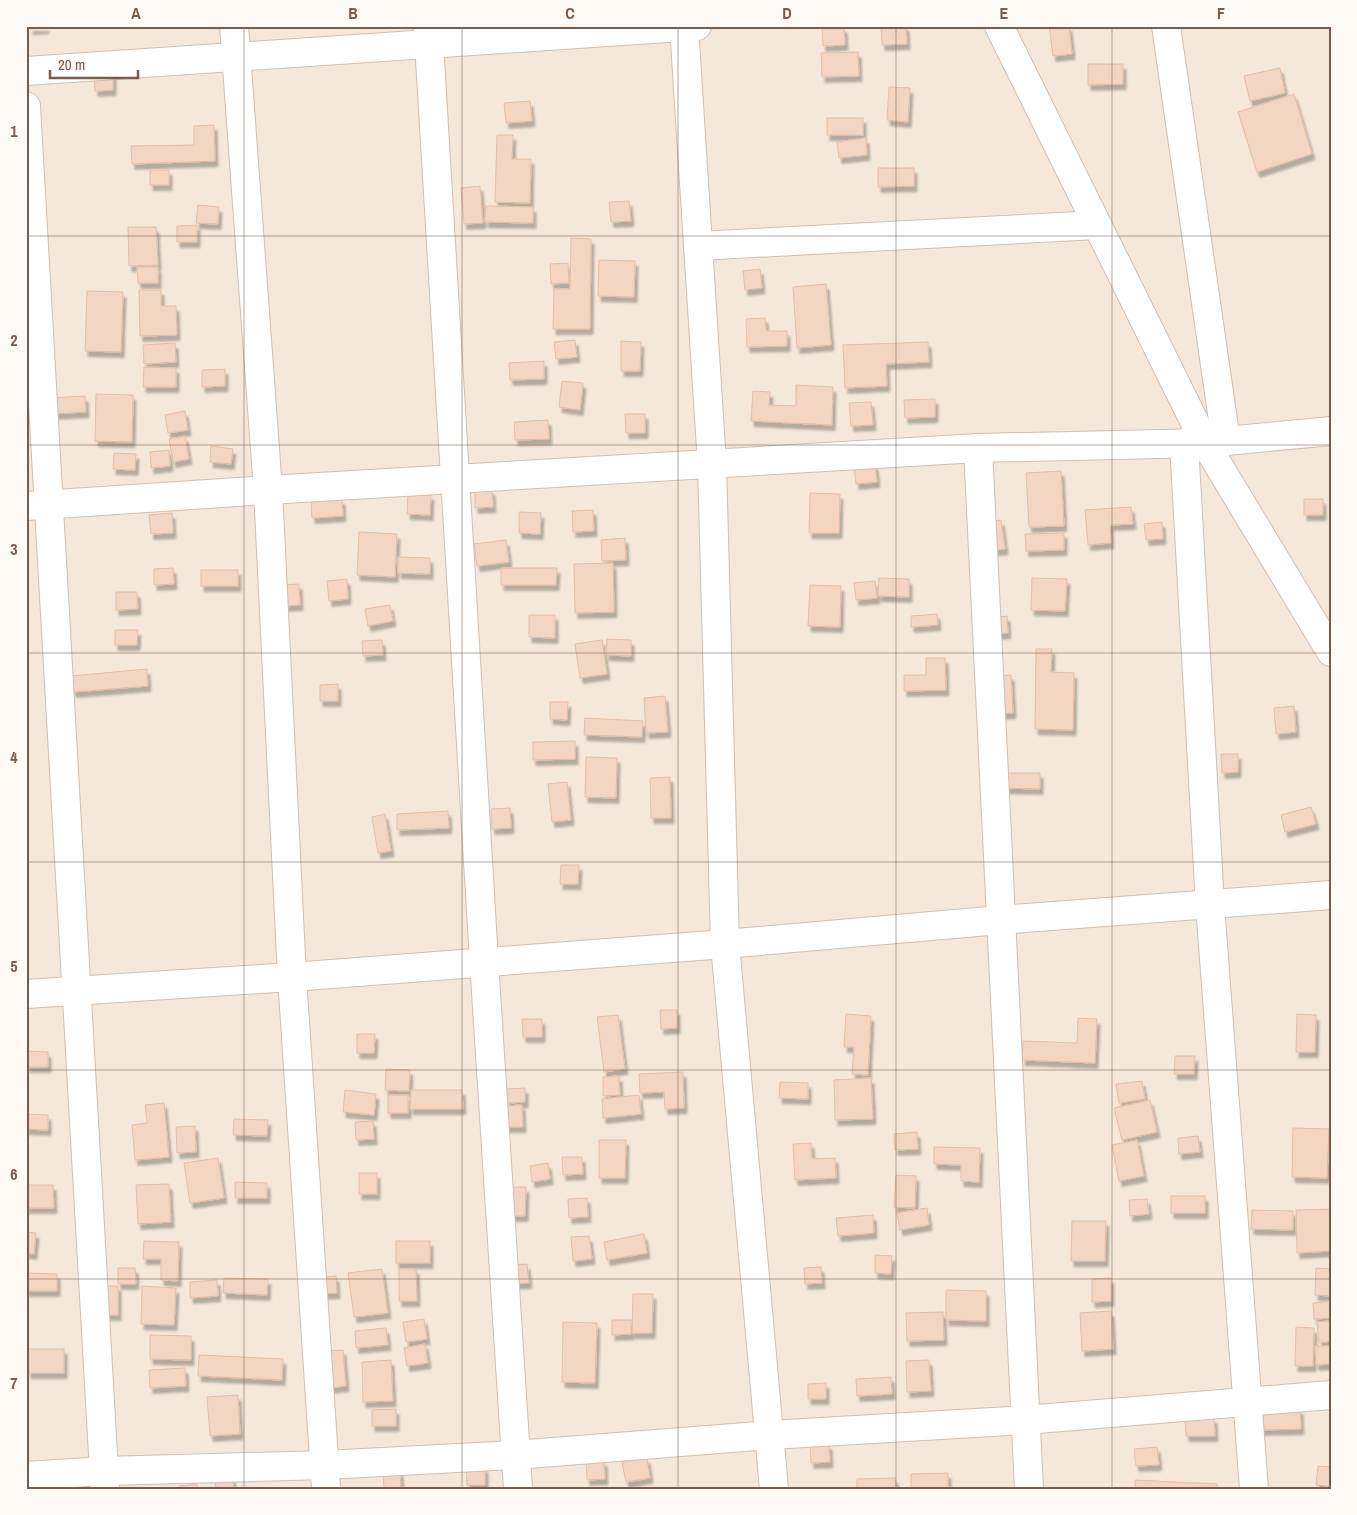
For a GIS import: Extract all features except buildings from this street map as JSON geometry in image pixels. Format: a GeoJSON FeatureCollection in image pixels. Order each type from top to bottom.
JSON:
{"type":"FeatureCollection","features":[{"type":"Feature","properties":{"kind":"street"},"geometry":{"type":"LineString","coordinates":[[234,26],[268,490],[292,977],[326,1477]]}},
{"type":"Feature","properties":{"kind":"street"},"geometry":{"type":"LineString","coordinates":[[26,71],[236,57],[429,35],[689,26],[698,246],[712,464],[725,944],[774,1489]]}},
{"type":"Feature","properties":{"kind":"street"},"geometry":{"type":"LineString","coordinates":[[999,26],[1205,442],[1331,652]]}},
{"type":"Feature","properties":{"kind":"street"},"geometry":{"type":"LineString","coordinates":[[1166,26],[1205,442],[1210,905],[1254,1489]]}},
{"type":"Feature","properties":{"kind":"street"},"geometry":{"type":"LineString","coordinates":[[429,35],[484,961],[518,1489]]}},
{"type":"Feature","properties":{"kind":"street"},"geometry":{"type":"LineString","coordinates":[[26,106],[37,505],[76,990],[104,1480]]}},
{"type":"Feature","properties":{"kind":"street"},"geometry":{"type":"LineString","coordinates":[[698,246],[1097,225]]}},
{"type":"Feature","properties":{"kind":"street"},"geometry":{"type":"LineString","coordinates":[[37,505],[978,448],[1205,442],[1331,431]]}},
{"type":"Feature","properties":{"kind":"street"},"geometry":{"type":"LineString","coordinates":[[978,448],[1029,1489]]}},
{"type":"Feature","properties":{"kind":"street"},"geometry":{"type":"LineString","coordinates":[[26,994],[292,977],[1331,895]]}},
{"type":"Feature","properties":{"kind":"street"},"geometry":{"type":"LineString","coordinates":[[26,1476],[104,1480],[326,1477],[515,1455],[770,1435],[1025,1420],[1331,1395]]}},
{"type":"Feature","properties":{"kind":"shaded area"},"geometry":{"type":"Polygon","coordinates":[[[26,26],[1331,26],[1331,1489],[26,1489],[26,26]]]}}]}
